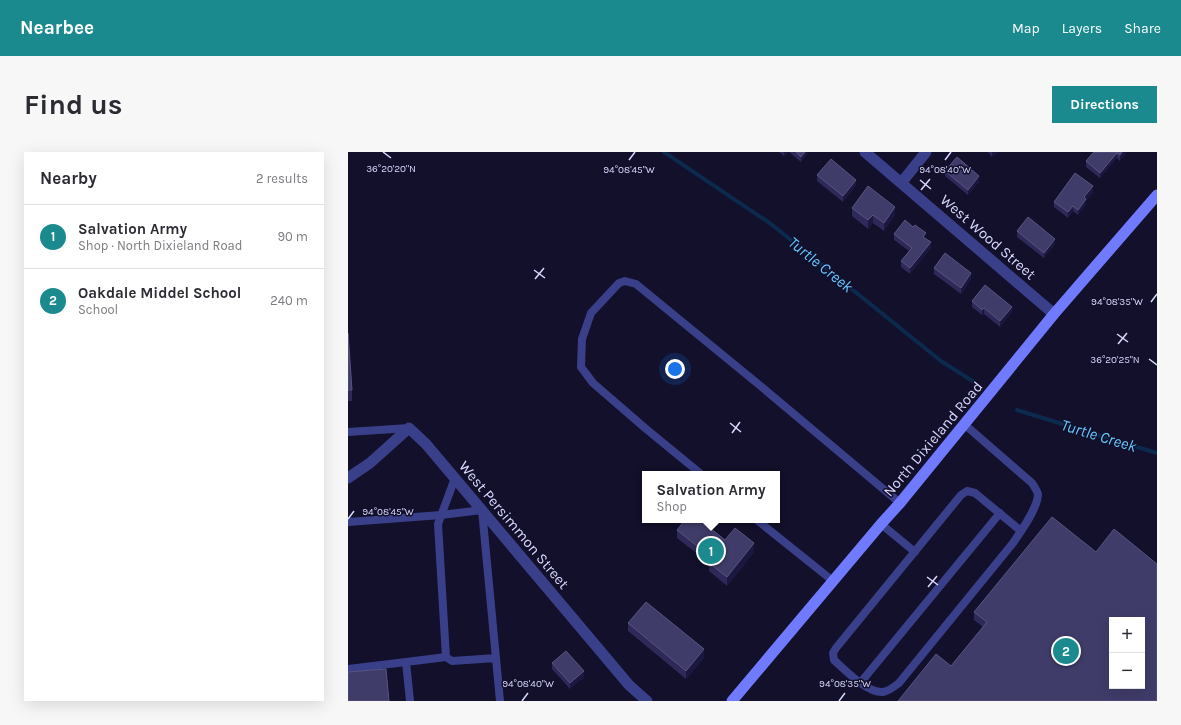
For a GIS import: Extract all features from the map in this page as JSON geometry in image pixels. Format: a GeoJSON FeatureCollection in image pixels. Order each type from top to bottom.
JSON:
{"type":"FeatureCollection","features":[{"type":"Feature","properties":{"kind":"main road","name":"North Dixieland Road"},"geometry":{"type":"LineString","coordinates":[[732,701],[881,524],[900,504],[1054,314],[1157,195]]}},
{"type":"Feature","properties":{"kind":"street","name":"West Wood Street"},"geometry":{"type":"LineString","coordinates":[[865,152],[902,182],[1054,314]]}},
{"type":"Feature","properties":{"kind":"street"},"geometry":{"type":"LineString","coordinates":[[902,182],[926,152]]}},
{"type":"Feature","properties":{"kind":"street"},"geometry":{"type":"LineString","coordinates":[[348,478],[370,463],[409,428]]}},
{"type":"Feature","properties":{"kind":"street","name":"West Persimmon Street"},"geometry":{"type":"LineString","coordinates":[[409,428],[426,444],[629,685],[647,701]]}},
{"type":"Feature","properties":{"kind":"lane"},"geometry":{"type":"LineString","coordinates":[[697,471],[645,428],[593,382],[581,367],[582,338],[591,313],[619,283],[625,282],[636,284],[763,388],[900,504]]}},
{"type":"Feature","properties":{"kind":"lane"},"geometry":{"type":"LineString","coordinates":[[964,424],[1032,483],[1038,493],[1036,504],[1021,531],[1013,543],[899,683],[890,690],[881,692],[867,688],[834,660],[833,653],[961,495],[967,491],[975,493],[1021,531]]}},
{"type":"Feature","properties":{"kind":"lane"},"geometry":{"type":"LineString","coordinates":[[348,432],[409,428]]}},
{"type":"Feature","properties":{"kind":"lane"},"geometry":{"type":"LineString","coordinates":[[446,657],[438,524],[455,478]]}},
{"type":"Feature","properties":{"kind":"lane"},"geometry":{"type":"LineString","coordinates":[[348,522],[441,515],[482,510],[500,701]]}},
{"type":"Feature","properties":{"kind":"lane"},"geometry":{"type":"LineString","coordinates":[[861,682],[1000,513]]}},
{"type":"Feature","properties":{"kind":"lane"},"geometry":{"type":"LineString","coordinates":[[761,523],[833,581]]}},
{"type":"Feature","properties":{"kind":"lane"},"geometry":{"type":"LineString","coordinates":[[881,524],[915,552]]}},
{"type":"Feature","properties":{"kind":"lane"},"geometry":{"type":"LineString","coordinates":[[348,669],[446,657],[452,661],[496,658]]}},
{"type":"Feature","properties":{"kind":"lane"},"geometry":{"type":"LineString","coordinates":[[406,662],[410,701]]}},
{"type":"Feature","properties":{"kind":"building"},"geometry":{"type":"Polygon","coordinates":[[[796,152],[805,152],[801,157],[796,152]]]}},
{"type":"Feature","properties":{"kind":"building"},"geometry":{"type":"Polygon","coordinates":[[[1094,152],[1122,152],[1120,155],[1117,153],[1100,173],[1086,161],[1094,152]]]}},
{"type":"Feature","properties":{"kind":"building"},"geometry":{"type":"Polygon","coordinates":[[[957,157],[979,176],[968,190],[945,171],[957,157]]]}},
{"type":"Feature","properties":{"kind":"building"},"geometry":{"type":"Polygon","coordinates":[[[831,159],[856,180],[843,196],[817,175],[831,159]]]}},
{"type":"Feature","properties":{"kind":"building"},"geometry":{"type":"Polygon","coordinates":[[[1075,173],[1093,186],[1084,197],[1086,199],[1078,210],[1073,206],[1068,212],[1054,202],[1075,173]]]}},
{"type":"Feature","properties":{"kind":"building"},"geometry":{"type":"Polygon","coordinates":[[[868,186],[895,207],[884,223],[873,215],[868,220],[852,208],[868,186]]]}},
{"type":"Feature","properties":{"kind":"building"},"geometry":{"type":"Polygon","coordinates":[[[1028,217],[1055,239],[1044,253],[1017,231],[1028,217]]]}},
{"type":"Feature","properties":{"kind":"building"},"geometry":{"type":"Polygon","coordinates":[[[905,220],[913,227],[915,225],[926,233],[923,237],[931,242],[910,268],[901,261],[912,248],[894,234],[905,220]]]}},
{"type":"Feature","properties":{"kind":"building"},"geometry":{"type":"Polygon","coordinates":[[[945,253],[971,273],[961,288],[934,268],[945,253]]]}},
{"type":"Feature","properties":{"kind":"building"},"geometry":{"type":"Polygon","coordinates":[[[985,285],[1012,307],[1000,321],[984,308],[982,310],[972,301],[985,285]]]}},
{"type":"Feature","properties":{"kind":"building"},"geometry":{"type":"Polygon","coordinates":[[[348,333],[352,390],[348,390],[348,333]]]}},
{"type":"Feature","properties":{"kind":"building"},"geometry":{"type":"Polygon","coordinates":[[[1052,517],[1096,552],[1114,529],[1157,564],[1157,701],[898,701],[936,654],[951,666],[987,622],[974,612],[1052,517]]]}},
{"type":"Feature","properties":{"kind":"building"},"geometry":{"type":"Polygon","coordinates":[[[683,523],[704,523],[725,540],[735,528],[754,543],[727,577],[709,563],[712,558],[677,530],[683,523]]]}},
{"type":"Feature","properties":{"kind":"building"},"geometry":{"type":"Polygon","coordinates":[[[646,602],[704,649],[686,671],[628,623],[646,602]]]}},
{"type":"Feature","properties":{"kind":"building"},"geometry":{"type":"Polygon","coordinates":[[[566,651],[584,671],[570,683],[552,663],[566,651]]]}},
{"type":"Feature","properties":{"kind":"building"},"geometry":{"type":"Polygon","coordinates":[[[386,669],[389,701],[348,701],[348,672],[386,669]]]}},
{"type":"Feature","properties":{"kind":"waterway","name":"Turtle Creek"},"geometry":{"type":"LineString","coordinates":[[664,152],[771,224],[941,361],[974,382]]}},
{"type":"Feature","properties":{"kind":"waterway","name":"Turtle Creek"},"geometry":{"type":"LineString","coordinates":[[1017,410],[1157,453]]}},
{"type":"Feature","properties":{"kind":"place","name":"Salvation Army"},"geometry":{"type":"Point","coordinates":[711,551]}},
{"type":"Feature","properties":{"kind":"place","name":"Oakdale Middel School"},"geometry":{"type":"Point","coordinates":[1066,651]}}]}
